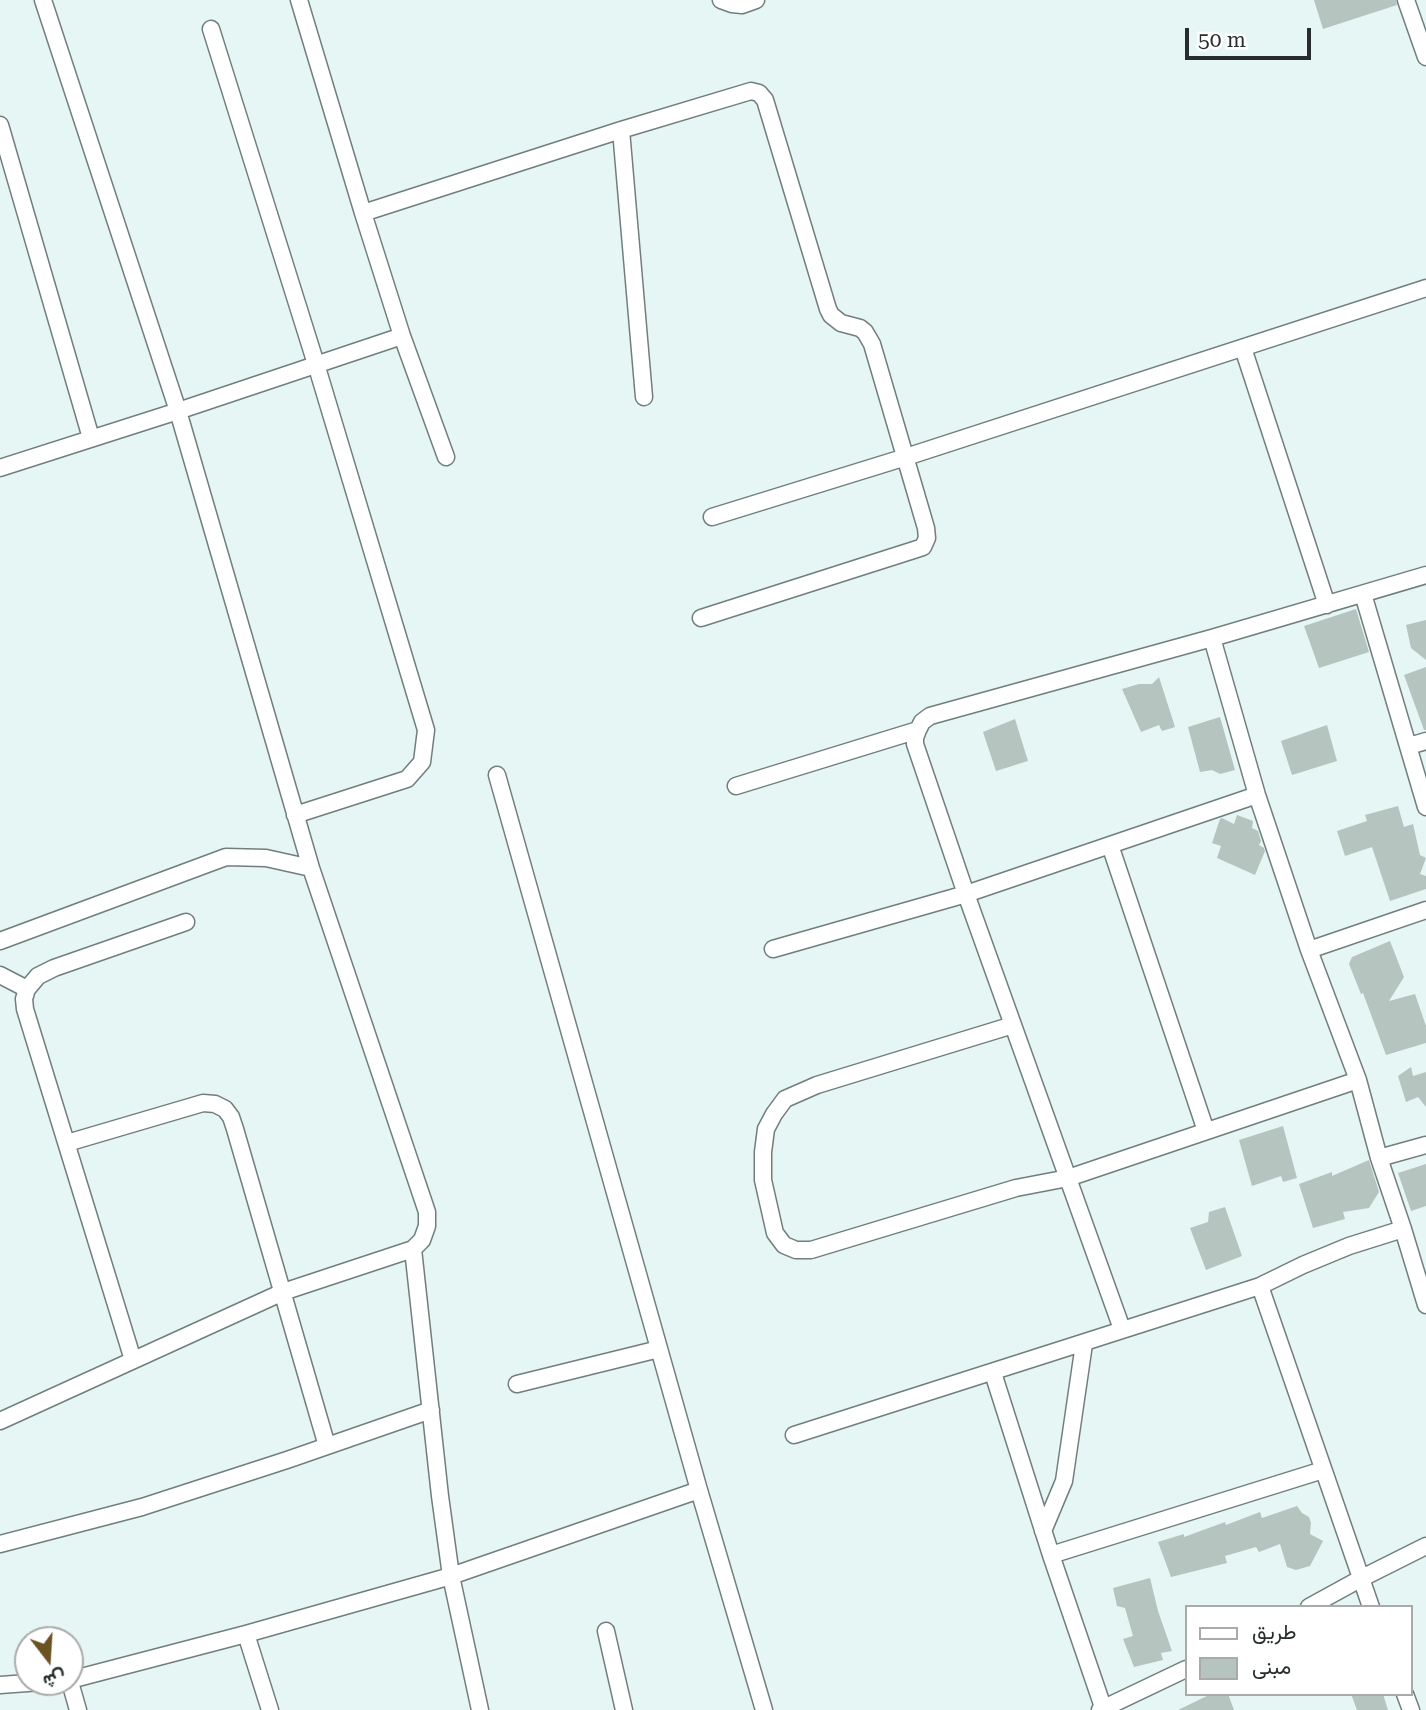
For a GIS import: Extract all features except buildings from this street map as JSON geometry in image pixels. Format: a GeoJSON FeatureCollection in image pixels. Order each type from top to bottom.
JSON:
{"type":"FeatureCollection","features":[{"type":"Feature","properties":{"kind":"street"},"geometry":{"type":"LineString","coordinates":[[0,1421],[283,1292],[413,1249],[422,1240],[427,1226],[427,1212],[311,868],[178,411],[43,0]]}},
{"type":"Feature","properties":{"kind":"street"},"geometry":{"type":"LineString","coordinates":[[299,0],[402,336],[446,457]]}},
{"type":"Feature","properties":{"kind":"street"},"geometry":{"type":"LineString","coordinates":[[721,0],[742,5],[756,0]]}},
{"type":"Feature","properties":{"kind":"street"},"geometry":{"type":"LineString","coordinates":[[1406,0],[1426,57]]}},
{"type":"Feature","properties":{"kind":"street"},"geometry":{"type":"LineString","coordinates":[[211,29],[316,364],[426,730],[422,762],[407,779],[295,815]]}},
{"type":"Feature","properties":{"kind":"street"},"geometry":{"type":"LineString","coordinates":[[363,213],[751,91],[763,96],[828,309],[836,320],[860,328],[870,337],[927,538],[923,547],[701,618]]}},
{"type":"Feature","properties":{"kind":"street"},"geometry":{"type":"LineString","coordinates":[[0,125],[91,438]]}},
{"type":"Feature","properties":{"kind":"street"},"geometry":{"type":"LineString","coordinates":[[621,130],[643,397]]}},
{"type":"Feature","properties":{"kind":"street"},"geometry":{"type":"LineString","coordinates":[[712,517],[906,457],[1426,288]]}},
{"type":"Feature","properties":{"kind":"street"},"geometry":{"type":"LineString","coordinates":[[0,468],[402,336]]}},
{"type":"Feature","properties":{"kind":"street"},"geometry":{"type":"LineString","coordinates":[[1244,348],[1327,605]]}},
{"type":"Feature","properties":{"kind":"street"},"geometry":{"type":"LineString","coordinates":[[1122,1329],[966,894],[915,744],[918,730],[922,722],[930,716],[1426,575]]}},
{"type":"Feature","properties":{"kind":"street"},"geometry":{"type":"LineString","coordinates":[[1363,594],[1426,807]]}},
{"type":"Feature","properties":{"kind":"street"},"geometry":{"type":"LineString","coordinates":[[1212,638],[1257,795],[1309,950],[1359,1080],[1379,1158],[1426,1304]]}},
{"type":"Feature","properties":{"kind":"street"},"geometry":{"type":"LineString","coordinates":[[736,786],[918,730]]}},
{"type":"Feature","properties":{"kind":"street"},"geometry":{"type":"LineString","coordinates":[[1409,746],[1426,741]]}},
{"type":"Feature","properties":{"kind":"street"},"geometry":{"type":"LineString","coordinates":[[497,775],[764,1710]]}},
{"type":"Feature","properties":{"kind":"street"},"geometry":{"type":"LineString","coordinates":[[774,949],[966,894],[1257,795]]}},
{"type":"Feature","properties":{"kind":"street"},"geometry":{"type":"LineString","coordinates":[[1110,845],[1206,1131]]}},
{"type":"Feature","properties":{"kind":"street"},"geometry":{"type":"LineString","coordinates":[[0,941],[226,857],[266,858],[311,868]]}},
{"type":"Feature","properties":{"kind":"street"},"geometry":{"type":"LineString","coordinates":[[1309,950],[1426,909]]}},
{"type":"Feature","properties":{"kind":"street"},"geometry":{"type":"LineString","coordinates":[[133,1360],[24,999],[27,989],[38,976],[54,968],[186,922]]}},
{"type":"Feature","properties":{"kind":"street"},"geometry":{"type":"LineString","coordinates":[[0,975],[27,989]]}},
{"type":"Feature","properties":{"kind":"street"},"geometry":{"type":"LineString","coordinates":[[1013,1025],[817,1085],[785,1099],[766,1129],[763,1152],[763,1180],[775,1233],[784,1245],[796,1250],[811,1250],[1016,1188],[1068,1178],[1359,1080]]}},
{"type":"Feature","properties":{"kind":"street"},"geometry":{"type":"LineString","coordinates":[[67,1143],[203,1103],[215,1104],[225,1109],[235,1129],[327,1446]]}},
{"type":"Feature","properties":{"kind":"street"},"geometry":{"type":"LineString","coordinates":[[1379,1158],[1426,1144]]}},
{"type":"Feature","properties":{"kind":"street"},"geometry":{"type":"LineString","coordinates":[[794,1436],[1260,1286],[1349,1245],[1404,1229]]}},
{"type":"Feature","properties":{"kind":"street"},"geometry":{"type":"LineString","coordinates":[[413,1249],[451,1576],[480,1710]]}},
{"type":"Feature","properties":{"kind":"street"},"geometry":{"type":"LineString","coordinates":[[1260,1286],[1370,1605]]}},
{"type":"Feature","properties":{"kind":"street"},"geometry":{"type":"LineString","coordinates":[[1044,1531],[1064,1481],[1084,1344]]}},
{"type":"Feature","properties":{"kind":"street"},"geometry":{"type":"LineString","coordinates":[[517,1384],[659,1349]]}},
{"type":"Feature","properties":{"kind":"street"},"geometry":{"type":"LineString","coordinates":[[993,1373],[1103,1709],[1184,1671]]}},
{"type":"Feature","properties":{"kind":"street"},"geometry":{"type":"LineString","coordinates":[[0,1544],[142,1507],[431,1410]]}},
{"type":"Feature","properties":{"kind":"street"},"geometry":{"type":"LineString","coordinates":[[1051,1555],[1323,1470]]}},
{"type":"Feature","properties":{"kind":"street"},"geometry":{"type":"LineString","coordinates":[[84,1677],[451,1576],[699,1490]]}},
{"type":"Feature","properties":{"kind":"street"},"geometry":{"type":"LineString","coordinates":[[1312,1605],[1426,1546]]}},
{"type":"Feature","properties":{"kind":"street"},"geometry":{"type":"LineString","coordinates":[[606,1631],[624,1710]]}},
{"type":"Feature","properties":{"kind":"street"},"geometry":{"type":"LineString","coordinates":[[246,1634],[270,1710]]}}]}
